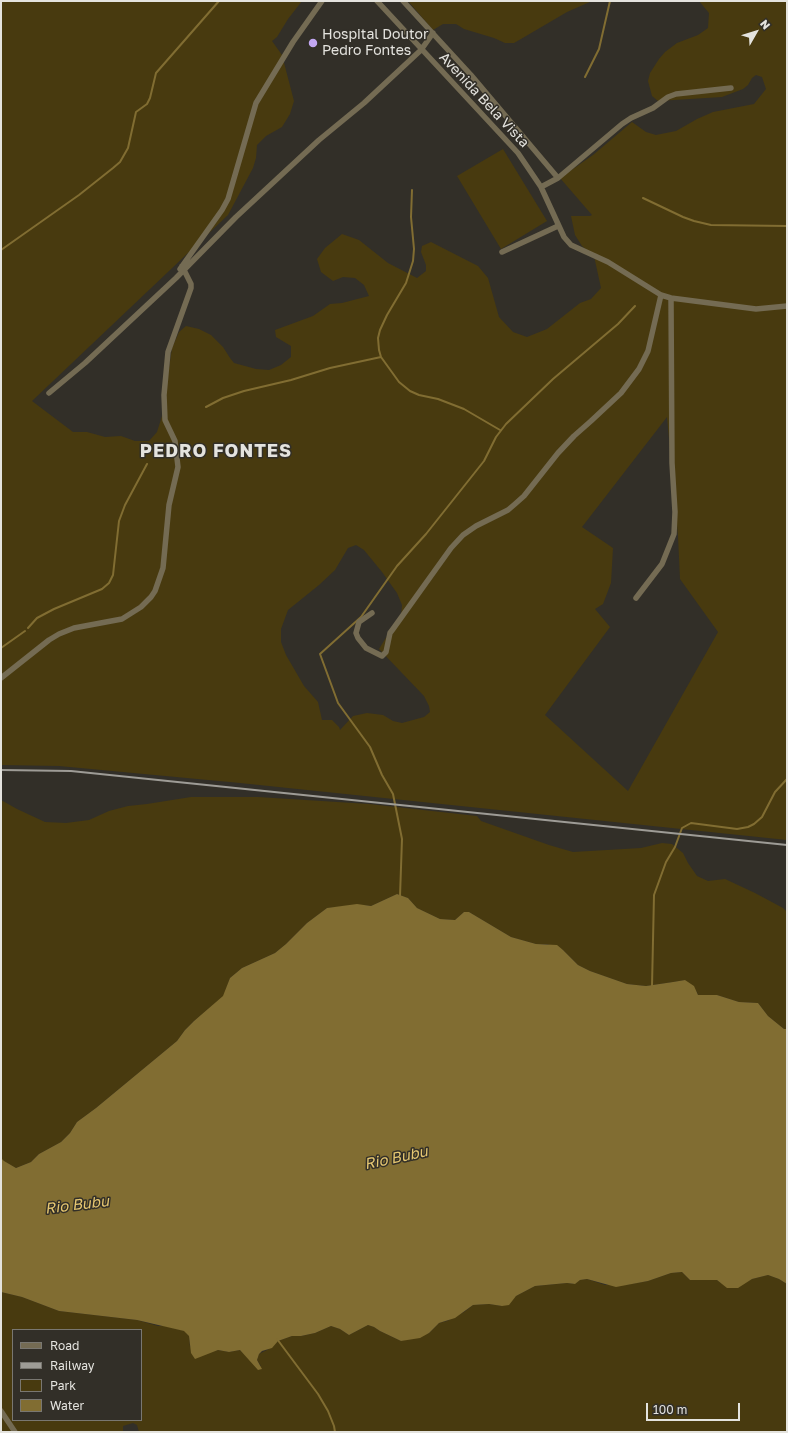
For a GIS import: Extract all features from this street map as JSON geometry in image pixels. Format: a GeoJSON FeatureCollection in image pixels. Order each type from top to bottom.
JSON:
{"type":"FeatureCollection","features":[{"type":"Feature","properties":{"kind":"street"},"geometry":{"type":"LineString","coordinates":[[49,393],[85,363],[176,278],[183,268],[228,199],[256,103],[293,42],[322,1]]}},
{"type":"Feature","properties":{"kind":"street","name":"Avenida Bela Vista"},"geometry":{"type":"LineString","coordinates":[[377,1],[421,50],[509,142],[526,163],[541,187],[564,237],[571,245],[608,262],[662,295],[671,298],[756,309],[787,306]]}},
{"type":"Feature","properties":{"kind":"street","name":"Avenida Bela Vista"},"geometry":{"type":"LineString","coordinates":[[403,1],[471,75],[558,178]]}},
{"type":"Feature","properties":{"kind":"street"},"geometry":{"type":"LineString","coordinates":[[183,268],[319,140],[364,103],[421,50],[433,34]]}},
{"type":"Feature","properties":{"kind":"street"},"geometry":{"type":"LineString","coordinates":[[541,187],[558,178],[622,124],[631,118],[653,108],[668,97],[676,94],[731,88]]}},
{"type":"Feature","properties":{"kind":"street"},"geometry":{"type":"LineString","coordinates":[[502,252],[558,226]]}},
{"type":"Feature","properties":{"kind":"street"},"geometry":{"type":"LineString","coordinates":[[1,678],[48,640],[74,628],[122,619],[141,607],[154,592],[163,568],[169,505],[178,467],[175,441],[165,420],[164,395],[168,352],[191,288],[191,284],[183,268]]}},
{"type":"Feature","properties":{"kind":"street"},"geometry":{"type":"LineString","coordinates":[[372,613],[360,622],[357,629],[357,636],[366,648],[382,656],[386,652],[390,633],[451,548],[476,526],[508,510],[524,496],[558,453],[626,387],[639,369],[648,351],[662,295]]}},
{"type":"Feature","properties":{"kind":"street"},"geometry":{"type":"LineString","coordinates":[[636,598],[662,564],[674,534],[675,512],[672,462],[671,298]]}},
{"type":"Feature","properties":{"kind":"street"},"geometry":{"type":"LineString","coordinates":[[1,1411],[15,1432]]}},
{"type":"Feature","properties":{"kind":"green space"},"geometry":{"type":"Polygon","coordinates":[[[1,1],[302,1],[288,19],[277,37],[272,41],[282,55],[294,101],[290,114],[282,127],[266,136],[257,145],[256,158],[253,168],[228,215],[32,401],[73,432],[87,432],[105,437],[121,436],[135,441],[149,441],[157,432],[162,416],[172,348],[179,332],[186,326],[199,329],[211,335],[223,347],[234,363],[256,369],[269,370],[281,365],[291,357],[291,346],[276,337],[275,330],[313,316],[330,304],[342,303],[369,296],[364,285],[355,278],[343,277],[333,281],[321,272],[317,259],[325,248],[342,234],[359,240],[388,263],[417,278],[426,271],[426,265],[421,252],[422,246],[431,242],[478,266],[488,278],[499,317],[513,332],[527,337],[547,329],[580,303],[591,299],[601,288],[594,256],[582,246],[575,235],[571,216],[592,215],[560,178],[593,155],[632,122],[646,132],[656,135],[676,131],[713,112],[754,104],[766,89],[762,77],[756,75],[743,89],[722,97],[658,101],[652,96],[648,81],[650,73],[665,52],[677,43],[698,35],[708,28],[709,13],[699,1],[787,1],[787,840],[240,783],[59,766],[1,765],[1,1]],[[667,417],[582,527],[613,548],[611,583],[603,604],[595,609],[610,627],[545,715],[628,791],[718,632],[680,579],[678,536],[667,417]],[[356,545],[348,548],[335,570],[288,610],[281,629],[281,642],[286,655],[304,686],[318,702],[322,720],[332,720],[340,730],[353,716],[367,713],[383,715],[393,721],[402,723],[424,717],[430,712],[424,696],[379,649],[401,618],[402,605],[397,593],[382,572],[364,550],[356,545]]]}},
{"type":"Feature","properties":{"kind":"green space"},"geometry":{"type":"Polygon","coordinates":[[[408,1],[592,1],[567,12],[514,43],[505,43],[464,29],[456,24],[443,24],[433,30],[408,1]]]}},
{"type":"Feature","properties":{"kind":"green space"},"geometry":{"type":"Polygon","coordinates":[[[503,149],[547,221],[501,249],[457,176],[503,149]]]}},
{"type":"Feature","properties":{"kind":"green space"},"geometry":{"type":"Polygon","coordinates":[[[191,797],[258,797],[369,804],[477,816],[481,821],[573,852],[641,848],[662,843],[672,844],[683,853],[697,876],[708,881],[725,879],[755,893],[783,908],[787,912],[787,1029],[784,1029],[768,1016],[758,1003],[739,1002],[717,995],[698,995],[697,992],[685,980],[646,986],[627,984],[590,971],[578,965],[563,950],[547,944],[536,944],[511,937],[469,912],[464,912],[455,920],[440,919],[417,908],[408,898],[397,894],[371,906],[365,905],[327,908],[307,923],[275,953],[242,968],[230,978],[224,996],[194,1021],[177,1041],[77,1122],[70,1133],[61,1142],[39,1154],[31,1162],[16,1168],[3,1161],[1,1158],[1,800],[45,822],[66,823],[89,820],[109,811],[128,806],[191,797]]]}},
{"type":"Feature","properties":{"kind":"green space"},"geometry":{"type":"Polygon","coordinates":[[[682,1272],[690,1280],[717,1280],[721,1283],[746,1282],[768,1275],[787,1284],[787,1432],[139,1432],[137,1425],[133,1423],[123,1426],[123,1432],[1,1432],[1,1292],[22,1297],[59,1311],[137,1320],[185,1331],[189,1336],[190,1347],[211,1352],[218,1350],[229,1352],[240,1350],[252,1362],[261,1366],[257,1360],[259,1354],[267,1350],[278,1341],[292,1336],[315,1333],[331,1326],[340,1329],[349,1335],[368,1325],[401,1341],[429,1333],[439,1323],[447,1321],[464,1312],[473,1305],[489,1304],[502,1306],[516,1296],[535,1286],[567,1283],[574,1284],[580,1280],[587,1279],[605,1285],[625,1285],[648,1281],[671,1273],[682,1272]]]}},
{"type":"Feature","properties":{"kind":"water","name":"Rio Bubu"},"geometry":{"type":"Polygon","coordinates":[[[397,894],[408,898],[417,908],[440,919],[455,920],[464,912],[469,912],[511,937],[536,944],[557,945],[578,965],[590,971],[627,984],[646,986],[685,980],[694,986],[698,995],[717,995],[739,1002],[758,1003],[768,1016],[784,1029],[787,1029],[787,1284],[768,1275],[752,1279],[738,1288],[727,1288],[717,1280],[690,1280],[682,1272],[671,1273],[648,1281],[616,1287],[587,1279],[580,1280],[575,1284],[567,1283],[535,1286],[516,1296],[509,1305],[473,1305],[455,1318],[439,1323],[429,1333],[420,1338],[401,1341],[368,1325],[349,1335],[340,1329],[331,1326],[315,1333],[292,1336],[278,1341],[272,1348],[262,1351],[259,1354],[257,1360],[262,1369],[258,1370],[240,1350],[229,1352],[218,1350],[195,1359],[191,1353],[189,1336],[184,1331],[137,1320],[59,1311],[22,1297],[1,1292],[1,1158],[16,1168],[31,1162],[39,1154],[61,1142],[70,1133],[77,1122],[177,1041],[194,1021],[223,996],[230,978],[242,968],[275,953],[307,923],[327,908],[357,904],[371,906],[397,894]]]}},
{"type":"Feature","properties":{"kind":"waterway"},"geometry":{"type":"LineString","coordinates":[[1,250],[79,195],[120,162],[128,148],[136,112],[147,104],[150,98],[156,73],[219,1]]}},
{"type":"Feature","properties":{"kind":"waterway"},"geometry":{"type":"LineString","coordinates":[[585,77],[599,49],[610,1]]}},
{"type":"Feature","properties":{"kind":"waterway"},"geometry":{"type":"LineString","coordinates":[[412,190],[411,217],[414,249],[413,261],[406,283],[380,330],[378,338],[381,357],[399,382],[410,391],[419,395],[438,399],[464,409],[500,430]]}},
{"type":"Feature","properties":{"kind":"waterway"},"geometry":{"type":"LineString","coordinates":[[643,198],[683,217],[711,225],[787,226]]}},
{"type":"Feature","properties":{"kind":"waterway"},"geometry":{"type":"LineString","coordinates":[[400,896],[402,839],[393,794],[382,775],[370,747],[338,703],[320,654],[361,617],[397,566],[426,534],[484,461],[496,437],[506,424],[553,379],[618,324],[635,306]]}},
{"type":"Feature","properties":{"kind":"waterway"},"geometry":{"type":"LineString","coordinates":[[206,407],[223,398],[244,391],[291,380],[330,368],[381,357]]}},
{"type":"Feature","properties":{"kind":"waterway"},"geometry":{"type":"LineString","coordinates":[[28,628],[37,618],[54,609],[102,589],[109,583],[113,575],[119,521],[125,505],[147,464]]}},
{"type":"Feature","properties":{"kind":"waterway"},"geometry":{"type":"LineString","coordinates":[[1,648],[25,631]]}},
{"type":"Feature","properties":{"kind":"waterway"},"geometry":{"type":"LineString","coordinates":[[652,986],[654,895],[666,862],[675,847],[682,828],[691,823],[737,829],[748,827],[762,817],[775,792],[787,779]]}},
{"type":"Feature","properties":{"kind":"waterway"},"geometry":{"type":"LineString","coordinates":[[277,1339],[318,1394],[328,1411],[335,1432]]}},
{"type":"Feature","properties":{"kind":"railway"},"geometry":{"type":"LineString","coordinates":[[1,770],[71,771],[787,845]]}},
{"type":"Feature","properties":{"kind":"place","name":"Hospital Doutor Pedro Fontes"},"geometry":{"type":"Point","coordinates":[313,43]}},
{"type":"Feature","properties":{"kind":"district","name":"PEDRO FONTES"},"geometry":{"type":"Point","coordinates":[216,451]}}]}
